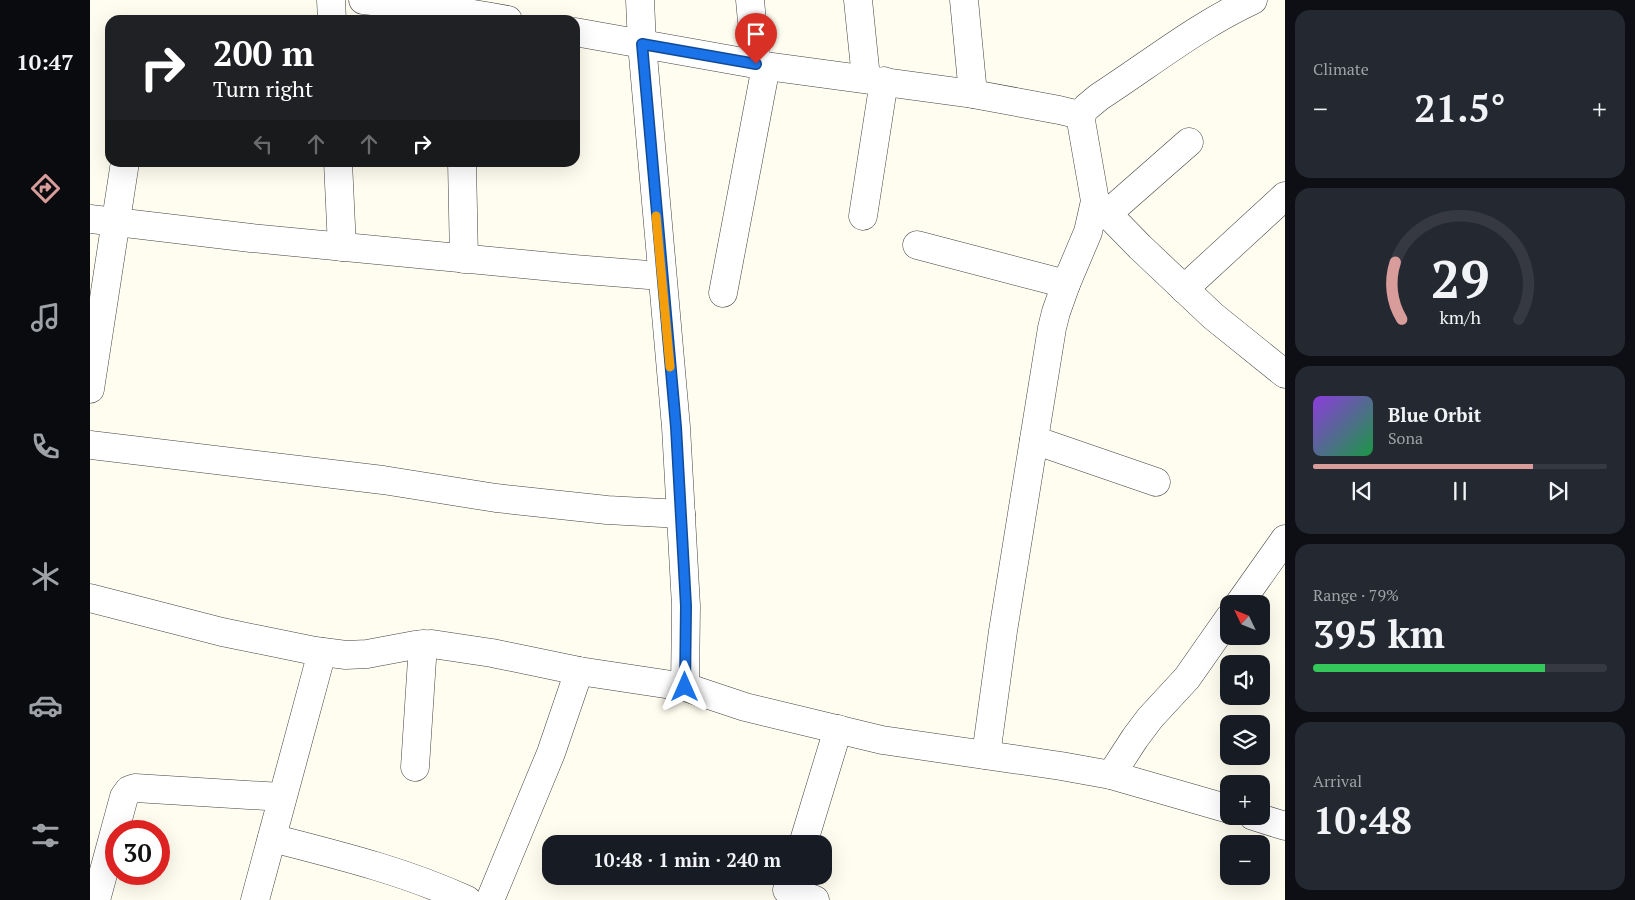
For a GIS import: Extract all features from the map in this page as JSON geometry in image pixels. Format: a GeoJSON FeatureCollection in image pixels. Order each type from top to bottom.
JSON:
{"type":"FeatureCollection","features":[{"type":"Feature","properties":{"kind":"street"},"geometry":{"type":"LineString","coordinates":[[331,0],[332,15]]}},
{"type":"Feature","properties":{"kind":"street"},"geometry":{"type":"LineString","coordinates":[[363,0],[479,15]]}},
{"type":"Feature","properties":{"kind":"street"},"geometry":{"type":"LineString","coordinates":[[640,0],[642,44],[682,514],[686,606],[685,687]]}},
{"type":"Feature","properties":{"kind":"street"},"geometry":{"type":"LineString","coordinates":[[723,293],[761,65],[750,0]]}},
{"type":"Feature","properties":{"kind":"street"},"geometry":{"type":"LineString","coordinates":[[858,0],[875,80],[863,216]]}},
{"type":"Feature","properties":{"kind":"street"},"geometry":{"type":"LineString","coordinates":[[964,0],[973,94]]}},
{"type":"Feature","properties":{"kind":"street"},"geometry":{"type":"LineString","coordinates":[[1080,115],[1099,97],[1187,37],[1232,10],[1253,0]]}},
{"type":"Feature","properties":{"kind":"street"},"geometry":{"type":"LineString","coordinates":[[580,33],[761,65],[973,94],[1080,115]]}},
{"type":"Feature","properties":{"kind":"street"},"geometry":{"type":"LineString","coordinates":[[1080,115],[1101,208],[1213,316],[1285,374]]}},
{"type":"Feature","properties":{"kind":"street"},"geometry":{"type":"LineString","coordinates":[[986,755],[1003,631],[1056,312],[1088,232],[1101,208],[1189,142]]}},
{"type":"Feature","properties":{"kind":"street"},"geometry":{"type":"LineString","coordinates":[[90,389],[124,167]]}},
{"type":"Feature","properties":{"kind":"street"},"geometry":{"type":"LineString","coordinates":[[338,167],[342,247]]}},
{"type":"Feature","properties":{"kind":"street"},"geometry":{"type":"LineString","coordinates":[[462,167],[464,259]]}},
{"type":"Feature","properties":{"kind":"street"},"geometry":{"type":"LineString","coordinates":[[1184,289],[1279,212]]}},
{"type":"Feature","properties":{"kind":"street"},"geometry":{"type":"LineString","coordinates":[[90,219],[251,238],[661,276]]}},
{"type":"Feature","properties":{"kind":"street"},"geometry":{"type":"LineString","coordinates":[[917,245],[1066,284]]}},
{"type":"Feature","properties":{"kind":"street"},"geometry":{"type":"LineString","coordinates":[[1034,440],[1156,482]]}},
{"type":"Feature","properties":{"kind":"street"},"geometry":{"type":"LineString","coordinates":[[90,445],[383,480],[505,499],[607,510],[682,514]]}},
{"type":"Feature","properties":{"kind":"street"},"geometry":{"type":"LineString","coordinates":[[1245,595],[1285,539]]}},
{"type":"Feature","properties":{"kind":"street"},"geometry":{"type":"LineString","coordinates":[[90,598],[222,632],[346,656],[432,644],[492,653],[580,671],[685,687],[745,706],[882,740],[1111,775],[1220,806]]}},
{"type":"Feature","properties":{"kind":"street"},"geometry":{"type":"LineString","coordinates":[[1111,775],[1134,738],[1187,678],[1220,631]]}},
{"type":"Feature","properties":{"kind":"street"},"geometry":{"type":"LineString","coordinates":[[415,767],[423,644]]}},
{"type":"Feature","properties":{"kind":"street"},"geometry":{"type":"LineString","coordinates":[[255,900],[322,652]]}},
{"type":"Feature","properties":{"kind":"street"},"geometry":{"type":"LineString","coordinates":[[490,900],[551,753],[580,671]]}},
{"type":"Feature","properties":{"kind":"street"},"geometry":{"type":"LineString","coordinates":[[806,835],[838,729]]}},
{"type":"Feature","properties":{"kind":"street"},"geometry":{"type":"LineString","coordinates":[[94,895],[101,842],[124,797],[132,789],[282,797]]}},
{"type":"Feature","properties":{"kind":"street"},"geometry":{"type":"LineString","coordinates":[[1270,821],[1285,826]]}},
{"type":"Feature","properties":{"kind":"street"},"geometry":{"type":"LineString","coordinates":[[272,838],[364,862],[441,888],[467,900]]}},
{"type":"Feature","properties":{"kind":"street"},"geometry":{"type":"LineString","coordinates":[[787,889],[815,900]]}},
{"type":"Feature","properties":{"kind":"slow traffic"},"geometry":{"type":"LineString","coordinates":[[656,216],[670,367]]}},
{"type":"Feature","properties":{"kind":"route"},"geometry":{"type":"LineString","coordinates":[[685,687],[686,606],[682,514],[642,44],[756,64]]}}]}
